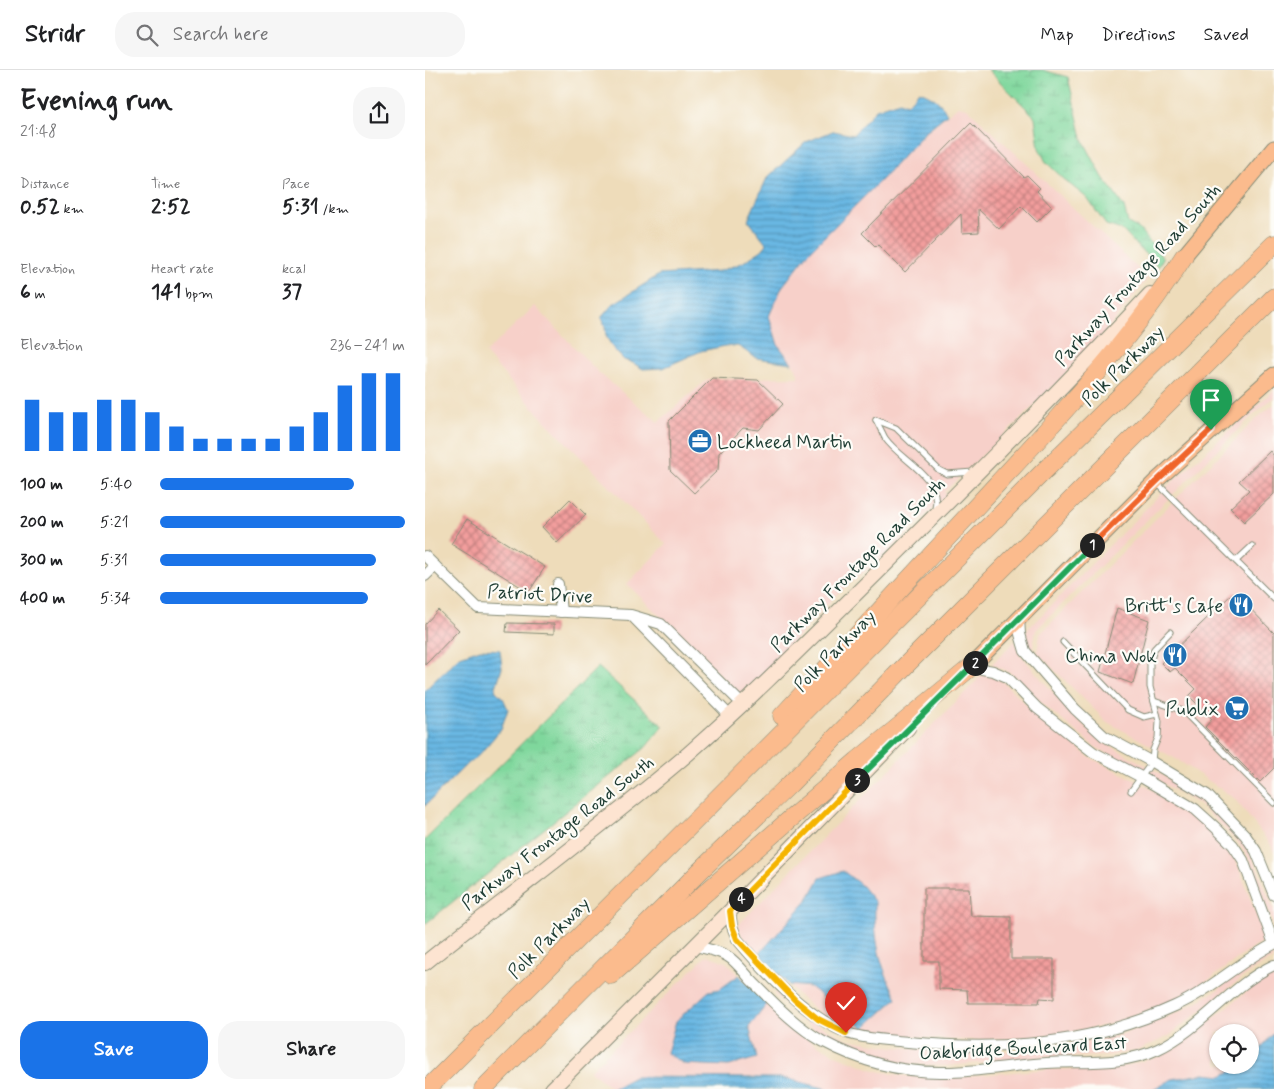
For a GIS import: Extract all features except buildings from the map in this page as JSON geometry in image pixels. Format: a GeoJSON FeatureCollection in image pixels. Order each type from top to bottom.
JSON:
{"type":"FeatureCollection","features":[{"type":"Feature","properties":{"kind":"highway","name":"Polk Parkway"},"geometry":{"type":"LineString","coordinates":[[427,1089],[636,878],[1274,244]]}},
{"type":"Feature","properties":{"kind":"highway"},"geometry":{"type":"LineString","coordinates":[[636,878],[707,795],[1071,404],[1118,348],[1185,256]]}},
{"type":"Feature","properties":{"kind":"highway"},"geometry":{"type":"LineString","coordinates":[[483,1089],[790,784],[1274,297]]}},
{"type":"Feature","properties":{"kind":"highway"},"geometry":{"type":"LineString","coordinates":[[531,1040],[676,920],[857,762],[971,667]]}},
{"type":"Feature","properties":{"kind":"main road","name":"Parkway Frontage Road South"},"geometry":{"type":"LineString","coordinates":[[425,962],[586,838],[689,753],[730,716],[934,517],[1077,372],[1185,256],[1274,148]]}},
{"type":"Feature","properties":{"kind":"main road"},"geometry":{"type":"LineString","coordinates":[[553,1089],[902,734],[1156,482],[1274,375]]}},
{"type":"Feature","properties":{"kind":"street","name":"Patriot Drive"},"geometry":{"type":"LineString","coordinates":[[425,556],[478,608],[631,615],[661,624],[742,704]]}},
{"type":"Feature","properties":{"kind":"street"},"geometry":{"type":"LineString","coordinates":[[425,576],[435,566]]}},
{"type":"Feature","properties":{"kind":"street"},"geometry":{"type":"LineString","coordinates":[[559,584],[561,612]]}},
{"type":"Feature","properties":{"kind":"street"},"geometry":{"type":"LineString","coordinates":[[631,615],[730,716]]}},
{"type":"Feature","properties":{"kind":"street"},"geometry":{"type":"LineString","coordinates":[[1019,618],[1020,634],[1025,651],[1075,709],[1104,736],[1207,795],[1245,835],[1256,852],[1274,894]]}},
{"type":"Feature","properties":{"kind":"street"},"geometry":{"type":"LineString","coordinates":[[971,667],[993,671],[1007,677],[1037,708],[1093,752],[1141,777],[1195,809],[1233,844],[1243,860],[1274,944]]}},
{"type":"Feature","properties":{"kind":"street","name":"Oakbridge Boulevard East"},"geometry":{"type":"LineString","coordinates":[[730,911],[732,926],[737,939],[783,988],[818,1019],[846,1033],[885,1040],[948,1046],[1031,1044],[1110,1030],[1149,1018],[1192,997],[1256,953],[1274,944]]}},
{"type":"Feature","properties":{"kind":"street","name":"Oakbridge Boulevard East"},"geometry":{"type":"LineString","coordinates":[[695,946],[715,950],[729,957],[797,1024],[816,1038],[840,1051],[879,1065],[906,1070],[947,1072],[1047,1063],[1107,1062],[1141,1056],[1173,1042],[1247,983],[1274,965]]}},
{"type":"Feature","properties":{"kind":"lane"},"geometry":{"type":"LineString","coordinates":[[934,517],[936,493],[930,482],[886,438],[876,420],[896,428],[939,470],[947,474],[977,472]]}},
{"type":"Feature","properties":{"kind":"lane"},"geometry":{"type":"LineString","coordinates":[[1156,482],[1274,599]]}},
{"type":"Feature","properties":{"kind":"lane"},"geometry":{"type":"LineString","coordinates":[[1236,562],[1252,546]]}},
{"type":"Feature","properties":{"kind":"lane"},"geometry":{"type":"LineString","coordinates":[[1131,791],[1152,762],[1153,750],[1158,738],[1159,721],[1151,687],[1150,663],[1154,649],[1170,632]]}},
{"type":"Feature","properties":{"kind":"lane"},"geometry":{"type":"LineString","coordinates":[[1063,642],[1128,710],[1144,717],[1157,714]]}},
{"type":"Feature","properties":{"kind":"lane"},"geometry":{"type":"LineString","coordinates":[[1154,700],[1183,712],[1274,803]]}},
{"type":"Feature","properties":{"kind":"shaded area"},"geometry":{"type":"Polygon","coordinates":[[[958,106],[967,108],[1148,278],[1100,339],[1029,411],[944,492],[946,495],[890,551],[837,594],[741,696],[627,584],[666,544],[544,420],[485,353],[535,306],[599,373],[658,422],[708,379],[799,377],[796,368],[778,345],[768,316],[782,287],[810,251],[927,131],[958,106]]]}},
{"type":"Feature","properties":{"kind":"shaded area"},"geometry":{"type":"Polygon","coordinates":[[[1274,390],[1274,397],[1253,415],[1036,630],[1032,651],[1028,643],[1026,631],[1171,483],[1274,390]]]}},
{"type":"Feature","properties":{"kind":"shaded area"},"geometry":{"type":"Polygon","coordinates":[[[1274,404],[1274,853],[1271,845],[1234,798],[1178,760],[1107,722],[1037,653],[1040,634],[1257,418],[1274,404]]]}},
{"type":"Feature","properties":{"kind":"shaded area"},"geometry":{"type":"Polygon","coordinates":[[[1015,641],[1021,655],[1031,667],[1071,713],[1100,740],[1203,799],[1225,820],[1251,854],[1274,910],[1274,927],[1248,857],[1237,841],[1219,823],[1197,803],[1095,747],[1041,703],[1011,673],[992,664],[1015,641]]]}},
{"type":"Feature","properties":{"kind":"shaded area"},"geometry":{"type":"Polygon","coordinates":[[[982,675],[992,676],[1003,682],[1034,712],[1089,757],[1139,782],[1192,813],[1228,848],[1237,863],[1266,941],[1252,948],[1210,979],[1174,1000],[1146,1012],[1115,1023],[1085,1030],[1030,1038],[948,1040],[886,1034],[848,1027],[821,1014],[799,996],[789,985],[810,987],[864,1028],[897,998],[886,978],[879,958],[875,925],[875,902],[820,878],[807,901],[758,955],[742,937],[738,925],[982,675]]]}},
{"type":"Feature","properties":{"kind":"shaded area"},"geometry":{"type":"Polygon","coordinates":[[[1271,953],[1273,959],[1243,977],[1169,1036],[1139,1050],[1106,1056],[1046,1057],[946,1066],[906,1064],[880,1059],[842,1045],[819,1033],[800,1019],[774,994],[777,990],[815,1023],[846,1039],[886,1046],[948,1052],[1032,1050],[1120,1035],[1181,1011],[1217,990],[1271,953]]]}},
{"type":"Feature","properties":{"kind":"shaded area"},"geometry":{"type":"Polygon","coordinates":[[[707,955],[726,962],[739,975],[720,989],[709,991],[667,1053],[684,1064],[729,1066],[749,1027],[767,1004],[794,1029],[838,1056],[877,1071],[905,1076],[948,1078],[1048,1069],[1091,1070],[1126,1066],[1161,1056],[1177,1047],[1274,972],[1274,1033],[1259,1050],[1259,1024],[1209,1024],[1209,1074],[1226,1074],[1222,1076],[1204,1074],[1172,1079],[1153,1089],[828,1089],[784,1078],[634,1077],[613,1089],[590,1071],[707,955]]]}},
{"type":"Feature","properties":{"kind":"green space"},"geometry":{"type":"Polygon","coordinates":[[[988,70],[1042,70],[1068,77],[1082,138],[1102,176],[1124,207],[1128,223],[1139,229],[1163,258],[1158,267],[1122,230],[1106,225],[1087,198],[1046,162],[1039,148],[1035,117],[988,70]]]}},
{"type":"Feature","properties":{"kind":"green space"},"geometry":{"type":"Polygon","coordinates":[[[598,667],[663,726],[645,748],[425,924],[425,840],[598,667]]]}},
{"type":"Feature","properties":{"kind":"water"},"geometry":{"type":"Polygon","coordinates":[[[919,91],[936,100],[947,114],[926,131],[880,181],[810,251],[782,287],[769,316],[778,345],[792,363],[756,358],[738,346],[725,346],[701,351],[663,368],[643,369],[624,360],[614,350],[606,336],[601,318],[613,304],[659,275],[720,271],[742,263],[762,250],[767,244],[748,220],[767,178],[806,142],[833,131],[853,135],[876,109],[900,101],[907,104],[919,91]]]}},
{"type":"Feature","properties":{"kind":"water"},"geometry":{"type":"Polygon","coordinates":[[[480,649],[500,650],[502,668],[495,690],[503,698],[508,709],[501,729],[479,755],[464,767],[425,806],[425,690],[460,656],[480,649]]]}},
{"type":"Feature","properties":{"kind":"water"},"geometry":{"type":"Polygon","coordinates":[[[843,871],[861,885],[875,902],[875,928],[879,952],[897,998],[864,1028],[810,987],[789,985],[758,955],[807,901],[820,878],[843,871]]]}},
{"type":"Feature","properties":{"kind":"water"},"geometry":{"type":"Polygon","coordinates":[[[739,975],[767,1004],[749,1027],[757,1058],[729,1066],[684,1064],[667,1053],[676,1021],[709,991],[720,989],[739,975]]]}},
{"type":"Feature","properties":{"kind":"water"},"geometry":{"type":"Polygon","coordinates":[[[1274,1033],[1274,1089],[1153,1089],[1172,1079],[1204,1074],[1222,1076],[1226,1074],[1259,1074],[1259,1050],[1274,1033]]]}},
{"type":"Feature","properties":{"kind":"water"},"geometry":{"type":"Polygon","coordinates":[[[634,1077],[784,1078],[828,1089],[612,1089],[634,1077]]]}},
{"type":"Feature","properties":{"kind":"place","name":"Lockheed Martin"},"geometry":{"type":"Point","coordinates":[700,441]}},
{"type":"Feature","properties":{"kind":"place","name":"Britt's Cafe"},"geometry":{"type":"Point","coordinates":[1241,605]}},
{"type":"Feature","properties":{"kind":"place","name":"China Wok"},"geometry":{"type":"Point","coordinates":[1175,655]}},
{"type":"Feature","properties":{"kind":"place","name":"Publix"},"geometry":{"type":"Point","coordinates":[1237,708]}},
{"type":"Feature","properties":{"kind":"route"},"geometry":{"type":"LineString","coordinates":[[846,1033],[818,1019],[795,1000],[745,949],[734,933],[730,911],[902,734],[1156,482],[1211,430]]}}]}
